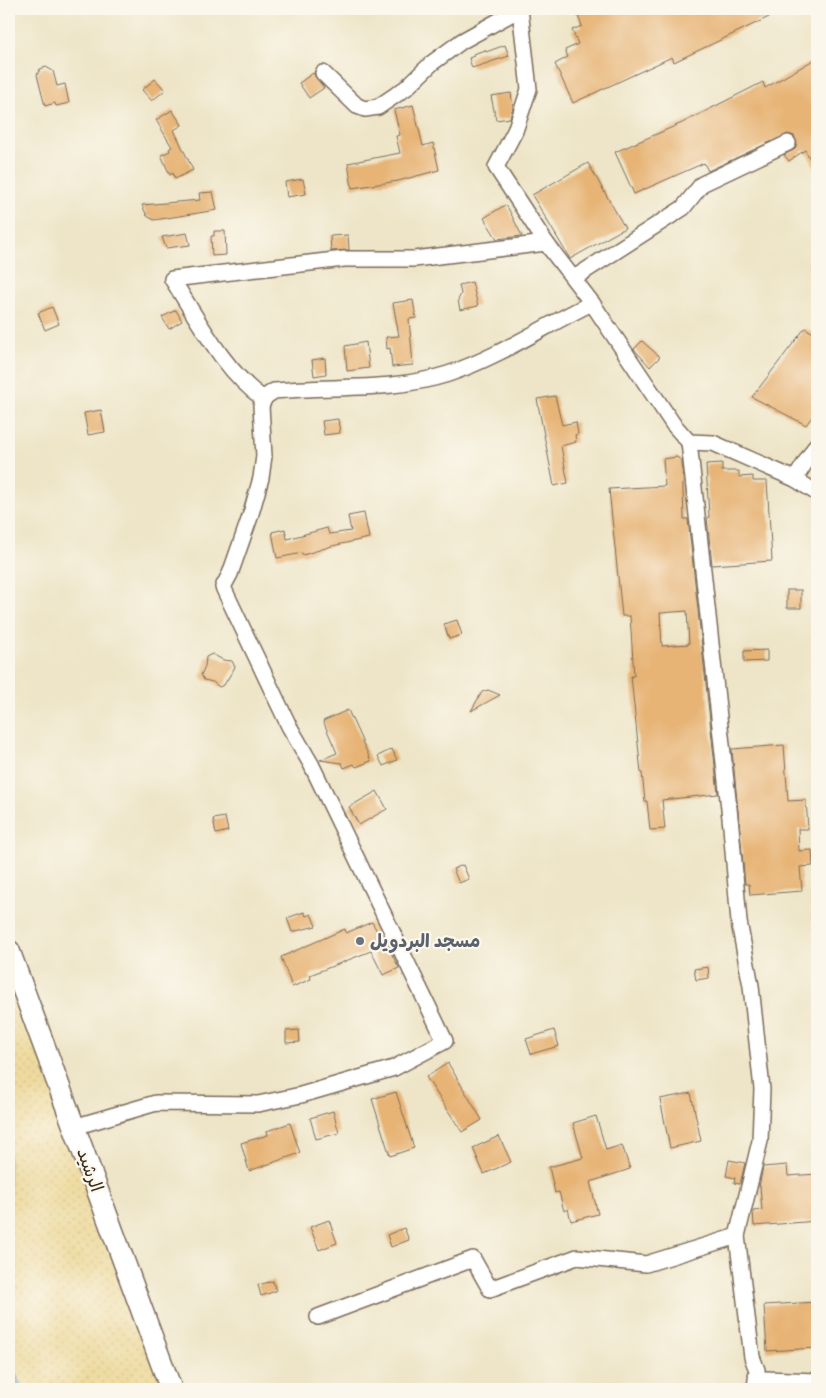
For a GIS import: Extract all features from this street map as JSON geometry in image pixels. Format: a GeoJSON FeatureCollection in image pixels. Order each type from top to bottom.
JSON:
{"type":"FeatureCollection","features":[{"type":"Feature","properties":{"kind":"main road","name":"الرشيد"},"geometry":{"type":"LineString","coordinates":[[9,951],[171,1389]]}},
{"type":"Feature","properties":{"kind":"street"},"geometry":{"type":"LineString","coordinates":[[323,73],[357,106],[365,109],[378,107],[406,88],[432,63],[462,41],[520,9],[530,89],[515,131],[496,167],[546,243],[592,303],[667,416],[689,442],[730,818],[739,922],[751,986],[762,1089],[760,1141],[737,1236],[752,1357],[757,1370],[756,1386]]}},
{"type":"Feature","properties":{"kind":"street"},"geometry":{"type":"LineString","coordinates":[[574,278],[682,208],[702,184],[788,143]]}},
{"type":"Feature","properties":{"kind":"street"},"geometry":{"type":"LineString","coordinates":[[264,399],[247,388],[210,339],[172,279],[344,259],[414,259],[546,243]]}},
{"type":"Feature","properties":{"kind":"street"},"geometry":{"type":"LineString","coordinates":[[74,1127],[156,1103],[258,1104],[301,1095],[394,1068],[445,1041],[311,764],[289,726],[223,587],[230,574],[237,549],[250,517],[261,478],[264,456],[261,406],[264,399],[274,391],[384,386],[448,374],[515,345],[592,303]]}},
{"type":"Feature","properties":{"kind":"street"},"geometry":{"type":"LineString","coordinates":[[689,442],[713,443],[795,479],[817,492]]}},
{"type":"Feature","properties":{"kind":"street"},"geometry":{"type":"LineString","coordinates":[[795,479],[817,444]]}},
{"type":"Feature","properties":{"kind":"street"},"geometry":{"type":"LineString","coordinates":[[318,1317],[473,1259],[490,1289],[577,1257],[646,1264],[737,1236]]}},
{"type":"Feature","properties":{"kind":"street"},"geometry":{"type":"LineString","coordinates":[[756,1386],[765,1379],[817,1381]]}},
{"type":"Feature","properties":{"kind":"sand"},"geometry":{"type":"Polygon","coordinates":[[[9,969],[166,1389],[9,1389],[9,969]]]}},
{"type":"Feature","properties":{"kind":"water"},"geometry":{"type":"Polygon","coordinates":[[[9,1357],[22,1389],[9,1389],[9,1357]]]}},
{"type":"Feature","properties":{"kind":"building"},"geometry":{"type":"Polygon","coordinates":[[[575,9],[766,9],[769,17],[674,62],[672,57],[573,103],[555,64],[568,57],[565,50],[578,44],[572,30],[582,26],[575,9]]]}},
{"type":"Feature","properties":{"kind":"building"},"geometry":{"type":"Polygon","coordinates":[[[505,45],[509,56],[472,68],[469,58],[474,56],[473,54],[485,50],[486,52],[505,45]]]}},
{"type":"Feature","properties":{"kind":"building"},"geometry":{"type":"Polygon","coordinates":[[[817,58],[817,171],[805,150],[789,161],[784,155],[795,149],[797,143],[794,136],[788,134],[708,171],[704,163],[634,194],[615,152],[682,123],[763,82],[765,88],[817,58]]]}},
{"type":"Feature","properties":{"kind":"building"},"geometry":{"type":"Polygon","coordinates":[[[46,67],[53,71],[57,86],[65,84],[69,103],[56,106],[55,103],[45,106],[37,75],[40,69],[46,67]]]}},
{"type":"Feature","properties":{"kind":"building"},"geometry":{"type":"Polygon","coordinates":[[[313,73],[324,88],[309,98],[299,83],[313,73]]]}},
{"type":"Feature","properties":{"kind":"building"},"geometry":{"type":"Polygon","coordinates":[[[155,79],[165,90],[152,101],[142,90],[155,79]]]}},
{"type":"Feature","properties":{"kind":"building"},"geometry":{"type":"Polygon","coordinates":[[[511,93],[513,107],[510,118],[496,120],[491,96],[511,93]]]}},
{"type":"Feature","properties":{"kind":"building"},"geometry":{"type":"Polygon","coordinates":[[[413,105],[423,146],[433,143],[439,170],[398,181],[352,188],[348,163],[400,153],[396,136],[400,135],[394,110],[413,105]]]}},
{"type":"Feature","properties":{"kind":"building"},"geometry":{"type":"Polygon","coordinates":[[[172,110],[182,125],[174,130],[193,170],[175,179],[173,173],[170,175],[161,155],[170,151],[169,149],[172,147],[156,120],[172,110]]]}},
{"type":"Feature","properties":{"kind":"building"},"geometry":{"type":"Polygon","coordinates":[[[588,163],[625,228],[570,259],[532,195],[588,163]]]}},
{"type":"Feature","properties":{"kind":"building"},"geometry":{"type":"Polygon","coordinates":[[[303,179],[306,194],[287,197],[285,182],[303,179]]]}},
{"type":"Feature","properties":{"kind":"building"},"geometry":{"type":"Polygon","coordinates":[[[213,192],[217,210],[154,220],[147,216],[142,205],[200,200],[199,193],[213,192]]]}},
{"type":"Feature","properties":{"kind":"building"},"geometry":{"type":"Polygon","coordinates":[[[505,205],[522,236],[497,239],[484,218],[505,205]]]}},
{"type":"Feature","properties":{"kind":"building"},"geometry":{"type":"Polygon","coordinates":[[[214,231],[225,231],[226,255],[212,256],[211,236],[214,236],[214,231]]]}},
{"type":"Feature","properties":{"kind":"building"},"geometry":{"type":"Polygon","coordinates":[[[187,233],[190,245],[166,248],[162,237],[187,233]]]}},
{"type":"Feature","properties":{"kind":"building"},"geometry":{"type":"Polygon","coordinates":[[[348,235],[349,250],[331,251],[330,236],[348,235]]]}},
{"type":"Feature","properties":{"kind":"building"},"geometry":{"type":"Polygon","coordinates":[[[472,282],[478,306],[460,310],[458,300],[461,294],[459,285],[472,282]]]}},
{"type":"Feature","properties":{"kind":"building"},"geometry":{"type":"Polygon","coordinates":[[[413,300],[416,318],[409,319],[413,365],[392,367],[390,348],[387,349],[386,337],[399,336],[393,303],[413,300]]]}},
{"type":"Feature","properties":{"kind":"building"},"geometry":{"type":"Polygon","coordinates":[[[52,307],[59,324],[45,330],[38,313],[52,307]]]}},
{"type":"Feature","properties":{"kind":"building"},"geometry":{"type":"Polygon","coordinates":[[[176,310],[182,321],[169,329],[162,317],[176,310]]]}},
{"type":"Feature","properties":{"kind":"building"},"geometry":{"type":"Polygon","coordinates":[[[805,328],[817,335],[817,410],[806,425],[752,397],[805,328]]]}},
{"type":"Feature","properties":{"kind":"building"},"geometry":{"type":"Polygon","coordinates":[[[642,341],[660,357],[650,367],[634,349],[642,341]]]}},
{"type":"Feature","properties":{"kind":"building"},"geometry":{"type":"Polygon","coordinates":[[[366,342],[369,368],[347,371],[345,346],[366,342]]]}},
{"type":"Feature","properties":{"kind":"building"},"geometry":{"type":"Polygon","coordinates":[[[325,358],[326,374],[314,376],[312,360],[325,358]]]}},
{"type":"Feature","properties":{"kind":"building"},"geometry":{"type":"Polygon","coordinates":[[[555,396],[562,425],[576,422],[578,434],[575,435],[576,442],[561,446],[568,483],[554,486],[537,399],[555,396]]]}},
{"type":"Feature","properties":{"kind":"building"},"geometry":{"type":"Polygon","coordinates":[[[101,410],[105,432],[88,435],[84,413],[101,410]]]}},
{"type":"Feature","properties":{"kind":"building"},"geometry":{"type":"Polygon","coordinates":[[[338,419],[340,433],[324,435],[322,421],[338,419]]]}},
{"type":"Feature","properties":{"kind":"building"},"geometry":{"type":"Polygon","coordinates":[[[677,457],[682,461],[684,519],[688,519],[718,794],[662,800],[665,829],[650,830],[647,801],[645,801],[641,773],[631,676],[634,676],[630,616],[622,616],[609,489],[665,486],[663,459],[677,457]],[[687,611],[660,613],[662,646],[689,644],[687,611]]]}},
{"type":"Feature","properties":{"kind":"building"},"geometry":{"type":"Polygon","coordinates":[[[722,463],[722,471],[739,471],[739,477],[753,476],[753,481],[767,481],[772,561],[712,565],[707,518],[709,517],[706,464],[722,463]]]}},
{"type":"Feature","properties":{"kind":"building"},"geometry":{"type":"Polygon","coordinates":[[[364,513],[369,538],[303,555],[302,553],[277,558],[272,532],[285,529],[287,539],[327,528],[329,534],[351,531],[348,516],[364,513]]]}},
{"type":"Feature","properties":{"kind":"building"},"geometry":{"type":"Polygon","coordinates":[[[787,590],[801,590],[801,608],[787,608],[787,590]]]}},
{"type":"Feature","properties":{"kind":"building"},"geometry":{"type":"Polygon","coordinates":[[[457,620],[462,635],[449,639],[444,624],[457,620]]]}},
{"type":"Feature","properties":{"kind":"building"},"geometry":{"type":"Polygon","coordinates":[[[767,650],[767,661],[744,662],[744,651],[767,650]]]}},
{"type":"Feature","properties":{"kind":"building"},"geometry":{"type":"Polygon","coordinates":[[[212,654],[223,660],[232,661],[235,667],[224,685],[219,687],[213,682],[204,680],[201,675],[206,657],[212,654]]]}},
{"type":"Feature","properties":{"kind":"building"},"geometry":{"type":"Polygon","coordinates":[[[488,690],[500,695],[471,711],[482,692],[488,690]]]}},
{"type":"Feature","properties":{"kind":"building"},"geometry":{"type":"Polygon","coordinates":[[[348,710],[371,761],[356,767],[354,764],[344,768],[342,763],[320,760],[337,753],[323,721],[348,710]]]}},
{"type":"Feature","properties":{"kind":"building"},"geometry":{"type":"Polygon","coordinates":[[[784,745],[788,801],[806,800],[808,829],[798,829],[799,851],[812,850],[813,866],[800,867],[802,891],[750,895],[749,884],[745,884],[732,749],[784,745]]]}},
{"type":"Feature","properties":{"kind":"building"},"geometry":{"type":"Polygon","coordinates":[[[392,749],[397,760],[383,766],[378,756],[392,749]]]}},
{"type":"Feature","properties":{"kind":"building"},"geometry":{"type":"Polygon","coordinates":[[[377,791],[387,809],[359,825],[349,807],[377,791]]]}},
{"type":"Feature","properties":{"kind":"building"},"geometry":{"type":"Polygon","coordinates":[[[225,817],[228,831],[216,834],[213,819],[225,817]]]}},
{"type":"Feature","properties":{"kind":"building"},"geometry":{"type":"Polygon","coordinates":[[[463,865],[469,879],[459,883],[453,869],[463,865]]]}},
{"type":"Feature","properties":{"kind":"building"},"geometry":{"type":"Polygon","coordinates":[[[304,912],[306,916],[311,914],[316,926],[292,932],[287,918],[304,912]]]}},
{"type":"Feature","properties":{"kind":"building"},"geometry":{"type":"Polygon","coordinates":[[[372,922],[378,933],[381,933],[399,968],[383,975],[371,951],[310,975],[311,979],[292,987],[281,957],[345,929],[346,933],[372,922]]]}},
{"type":"Feature","properties":{"kind":"building"},"geometry":{"type":"Polygon","coordinates":[[[708,967],[709,978],[696,980],[694,969],[708,967]]]}},
{"type":"Feature","properties":{"kind":"building"},"geometry":{"type":"Polygon","coordinates":[[[299,1030],[300,1042],[286,1043],[286,1031],[299,1030]]]}},
{"type":"Feature","properties":{"kind":"building"},"geometry":{"type":"Polygon","coordinates":[[[554,1030],[559,1046],[531,1054],[526,1039],[554,1030]]]}},
{"type":"Feature","properties":{"kind":"building"},"geometry":{"type":"Polygon","coordinates":[[[448,1063],[482,1120],[462,1132],[426,1077],[448,1063]]]}},
{"type":"Feature","properties":{"kind":"building"},"geometry":{"type":"Polygon","coordinates":[[[396,1092],[414,1148],[390,1156],[372,1099],[396,1092]]]}},
{"type":"Feature","properties":{"kind":"building"},"geometry":{"type":"Polygon","coordinates":[[[691,1093],[701,1141],[670,1148],[660,1099],[691,1093]]]}},
{"type":"Feature","properties":{"kind":"building"},"geometry":{"type":"Polygon","coordinates":[[[333,1111],[339,1133],[316,1139],[310,1118],[333,1111]]]}},
{"type":"Feature","properties":{"kind":"building"},"geometry":{"type":"Polygon","coordinates":[[[596,1116],[606,1150],[622,1145],[630,1169],[590,1182],[598,1214],[571,1221],[568,1209],[564,1211],[559,1192],[555,1193],[549,1167],[583,1158],[573,1123],[596,1116]]]}},
{"type":"Feature","properties":{"kind":"building"},"geometry":{"type":"Polygon","coordinates":[[[290,1123],[300,1153],[249,1171],[241,1143],[268,1135],[267,1131],[290,1123]]]}},
{"type":"Feature","properties":{"kind":"building"},"geometry":{"type":"Polygon","coordinates":[[[499,1136],[511,1162],[484,1174],[473,1148],[499,1136]]]}},
{"type":"Feature","properties":{"kind":"building"},"geometry":{"type":"Polygon","coordinates":[[[729,1160],[745,1163],[740,1184],[734,1183],[735,1178],[726,1176],[729,1160]]]}},
{"type":"Feature","properties":{"kind":"building"},"geometry":{"type":"Polygon","coordinates":[[[787,1165],[788,1176],[817,1174],[817,1221],[754,1226],[753,1211],[762,1210],[759,1187],[763,1167],[787,1165]]]}},
{"type":"Feature","properties":{"kind":"building"},"geometry":{"type":"Polygon","coordinates":[[[329,1220],[337,1243],[319,1250],[310,1227],[329,1220]]]}},
{"type":"Feature","properties":{"kind":"building"},"geometry":{"type":"Polygon","coordinates":[[[404,1228],[409,1240],[391,1247],[387,1235],[404,1228]]]}},
{"type":"Feature","properties":{"kind":"building"},"geometry":{"type":"Polygon","coordinates":[[[273,1281],[276,1291],[261,1296],[258,1285],[273,1281]]]}},
{"type":"Feature","properties":{"kind":"building"},"geometry":{"type":"Polygon","coordinates":[[[817,1302],[817,1348],[767,1351],[764,1305],[817,1302]]]}},
{"type":"Feature","properties":{"kind":"place","name":"مسجد البردويل"},"geometry":{"type":"Point","coordinates":[360,941]}}]}
